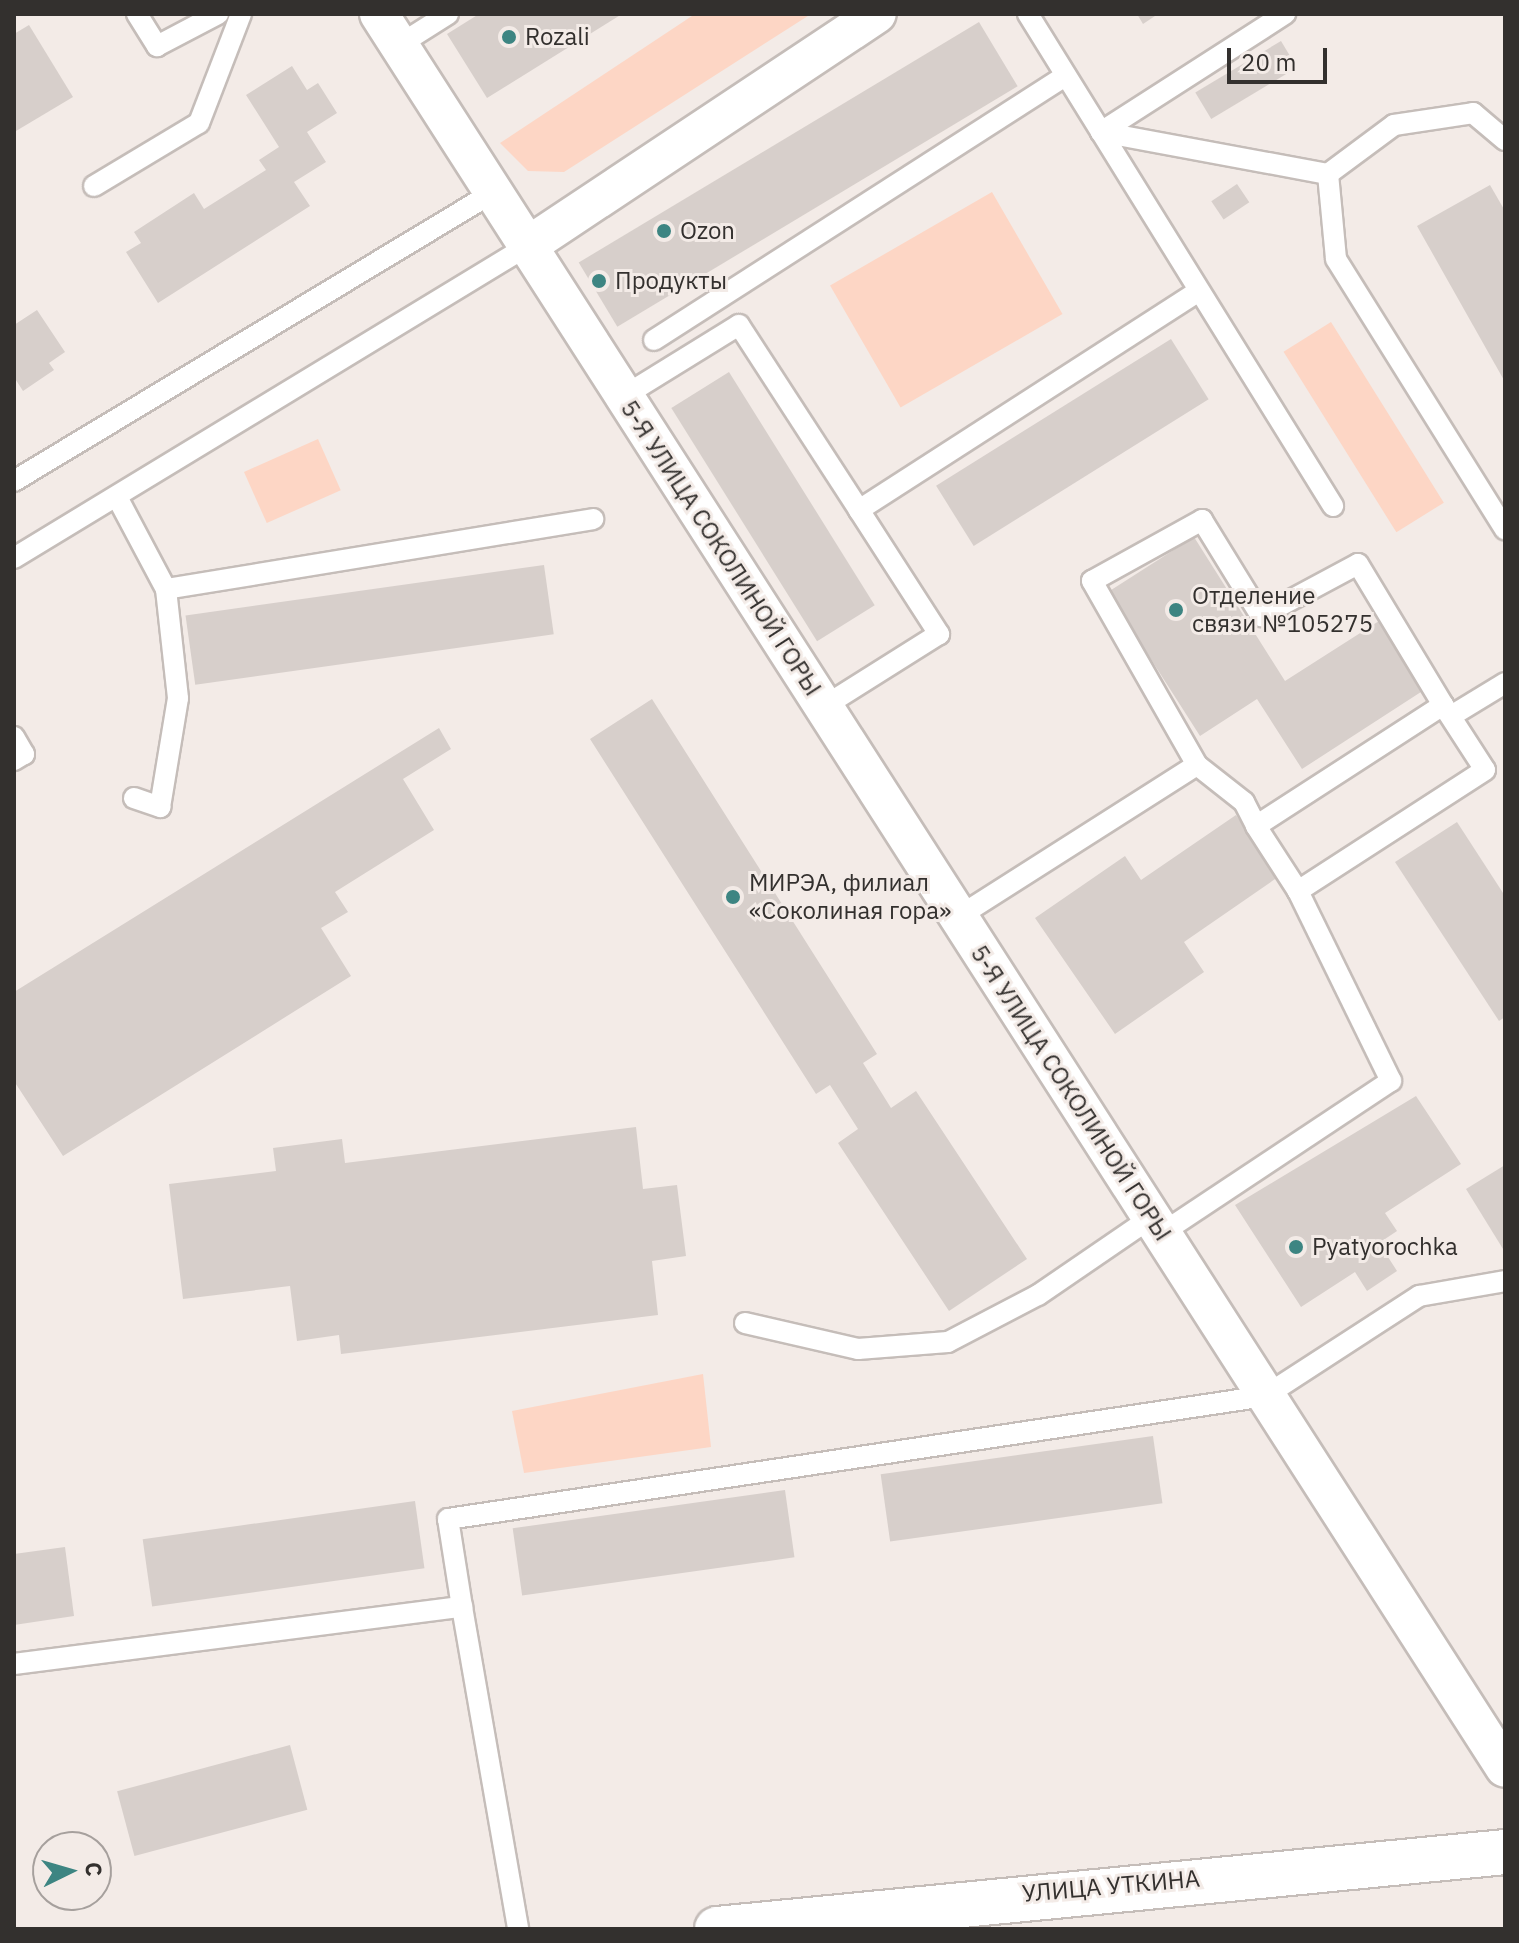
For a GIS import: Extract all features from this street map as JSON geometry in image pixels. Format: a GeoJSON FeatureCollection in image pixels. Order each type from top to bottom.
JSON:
{"type":"FeatureCollection","features":[{"type":"Feature","properties":{"kind":"street"},"geometry":{"type":"LineString","coordinates":[[526,247],[877,14]]}},
{"type":"Feature","properties":{"kind":"street","name":"5-Я УЛИЦА СОКОЛИНОЙ ГОРЫ"},"geometry":{"type":"LineString","coordinates":[[389,30],[1505,1768]]}},
{"type":"Feature","properties":{"kind":"street","name":"УЛИЦА УТКИНА"},"geometry":{"type":"LineString","coordinates":[[717,1929],[1505,1852]]}},
{"type":"Feature","properties":{"kind":"lane"},"geometry":{"type":"LineString","coordinates":[[137,14],[157,46],[218,14]]}},
{"type":"Feature","properties":{"kind":"lane"},"geometry":{"type":"LineString","coordinates":[[94,186],[199,123],[241,14]]}},
{"type":"Feature","properties":{"kind":"lane"},"geometry":{"type":"LineString","coordinates":[[389,30],[448,14]]}},
{"type":"Feature","properties":{"kind":"lane"},"geometry":{"type":"LineString","coordinates":[[1028,14],[1333,506]]}},
{"type":"Feature","properties":{"kind":"lane"},"geometry":{"type":"LineString","coordinates":[[1101,132],[1285,14]]}},
{"type":"Feature","properties":{"kind":"lane"},"geometry":{"type":"LineString","coordinates":[[654,340],[1066,76]]}},
{"type":"Feature","properties":{"kind":"lane"},"geometry":{"type":"LineString","coordinates":[[1101,132],[1328,174],[1394,125],[1473,113],[1505,140]]}},
{"type":"Feature","properties":{"kind":"lane"},"geometry":{"type":"LineString","coordinates":[[1328,174],[1336,259],[1505,529]]}},
{"type":"Feature","properties":{"kind":"lane"},"geometry":{"type":"LineString","coordinates":[[14,481],[492,193]]}},
{"type":"Feature","properties":{"kind":"lane"},"geometry":{"type":"LineString","coordinates":[[14,558],[526,247]]}},
{"type":"Feature","properties":{"kind":"lane"},"geometry":{"type":"LineString","coordinates":[[859,510],[1199,291]]}},
{"type":"Feature","properties":{"kind":"lane"},"geometry":{"type":"LineString","coordinates":[[624,396],[739,325],[939,634],[823,707]]}},
{"type":"Feature","properties":{"kind":"lane"},"geometry":{"type":"LineString","coordinates":[[117,497],[166,589],[178,698],[160,807],[134,798]]}},
{"type":"Feature","properties":{"kind":"lane"},"geometry":{"type":"LineString","coordinates":[[166,589],[593,519]]}},
{"type":"Feature","properties":{"kind":"lane"},"geometry":{"type":"LineString","coordinates":[[745,1323],[858,1349],[948,1342],[1038,1295],[1157,1225],[1391,1081],[1298,891],[1244,802],[1197,765],[1092,581],[1202,520],[1261,616],[1358,564],[1447,710],[1495,770],[1298,891]]}},
{"type":"Feature","properties":{"kind":"lane"},"geometry":{"type":"LineString","coordinates":[[1256,826],[1447,710],[1505,683]]}},
{"type":"Feature","properties":{"kind":"lane"},"geometry":{"type":"LineString","coordinates":[[14,737],[24,754],[14,760]]}},
{"type":"Feature","properties":{"kind":"lane"},"geometry":{"type":"LineString","coordinates":[[958,917],[1197,765]]}},
{"type":"Feature","properties":{"kind":"lane"},"geometry":{"type":"LineString","coordinates":[[518,1929],[448,1519],[1265,1396],[1419,1296],[1505,1281]]}},
{"type":"Feature","properties":{"kind":"lane"},"geometry":{"type":"LineString","coordinates":[[14,1664],[462,1607]]}},
{"type":"Feature","properties":{"kind":"shaded area"},"geometry":{"type":"Polygon","coordinates":[[[695,14],[811,14],[564,172],[528,171],[500,143],[695,14]]]}},
{"type":"Feature","properties":{"kind":"shaded area"},"geometry":{"type":"Polygon","coordinates":[[[992,192],[1062,314],[901,408],[830,286],[992,192]]]}},
{"type":"Feature","properties":{"kind":"shaded area"},"geometry":{"type":"Polygon","coordinates":[[[1331,322],[1444,503],[1396,532],[1284,352],[1331,322]]]}},
{"type":"Feature","properties":{"kind":"shaded area"},"geometry":{"type":"Polygon","coordinates":[[[318,439],[341,490],[267,523],[244,472],[318,439]]]}},
{"type":"Feature","properties":{"kind":"shaded area"},"geometry":{"type":"Polygon","coordinates":[[[703,1374],[711,1447],[524,1473],[512,1411],[703,1374]]]}},
{"type":"Feature","properties":{"kind":"building"},"geometry":{"type":"Polygon","coordinates":[[[479,14],[622,14],[487,98],[447,34],[479,14]]]}},
{"type":"Feature","properties":{"kind":"building"},"geometry":{"type":"Polygon","coordinates":[[[1137,14],[1158,14],[1143,24],[1137,14]]]}},
{"type":"Feature","properties":{"kind":"building"},"geometry":{"type":"Polygon","coordinates":[[[979,22],[1018,86],[617,327],[579,263],[979,22]]]}},
{"type":"Feature","properties":{"kind":"building"},"geometry":{"type":"Polygon","coordinates":[[[29,25],[73,97],[16,131],[14,34],[29,25]]]}},
{"type":"Feature","properties":{"kind":"building"},"geometry":{"type":"Polygon","coordinates":[[[1281,41],[1297,68],[1211,119],[1195,93],[1281,41]]]}},
{"type":"Feature","properties":{"kind":"building"},"geometry":{"type":"Polygon","coordinates":[[[292,66],[307,90],[318,83],[337,113],[307,132],[326,162],[294,182],[310,206],[158,303],[126,252],[141,243],[134,232],[194,193],[204,209],[266,170],[259,160],[279,147],[246,95],[292,66]]]}},
{"type":"Feature","properties":{"kind":"building"},"geometry":{"type":"Polygon","coordinates":[[[1237,184],[1249,202],[1224,220],[1211,201],[1237,184]]]}},
{"type":"Feature","properties":{"kind":"building"},"geometry":{"type":"Polygon","coordinates":[[[1490,185],[1505,211],[1505,382],[1417,226],[1490,185]]]}},
{"type":"Feature","properties":{"kind":"building"},"geometry":{"type":"Polygon","coordinates":[[[37,310],[65,352],[49,363],[54,370],[23,391],[14,377],[14,325],[37,310]]]}},
{"type":"Feature","properties":{"kind":"building"},"geometry":{"type":"Polygon","coordinates":[[[1171,339],[1209,399],[974,546],[936,486],[1171,339]]]}},
{"type":"Feature","properties":{"kind":"building"},"geometry":{"type":"Polygon","coordinates":[[[729,372],[875,605],[817,641],[671,408],[729,372]]]}},
{"type":"Feature","properties":{"kind":"building"},"geometry":{"type":"Polygon","coordinates":[[[1194,537],[1285,681],[1379,621],[1424,690],[1302,769],[1257,699],[1200,736],[1108,592],[1194,537]]]}},
{"type":"Feature","properties":{"kind":"building"},"geometry":{"type":"Polygon","coordinates":[[[544,565],[554,634],[195,685],[186,615],[544,565]]]}},
{"type":"Feature","properties":{"kind":"building"},"geometry":{"type":"Polygon","coordinates":[[[652,699],[877,1054],[863,1063],[891,1108],[916,1091],[1027,1259],[949,1311],[838,1143],[858,1129],[830,1085],[816,1094],[590,739],[652,699]]]}},
{"type":"Feature","properties":{"kind":"building"},"geometry":{"type":"Polygon","coordinates":[[[439,728],[451,749],[403,779],[434,830],[335,892],[348,912],[321,928],[351,976],[63,1156],[14,1081],[14,992],[439,728]]]}},
{"type":"Feature","properties":{"kind":"building"},"geometry":{"type":"Polygon","coordinates":[[[1236,815],[1278,877],[1184,942],[1204,972],[1115,1034],[1035,918],[1125,856],[1141,880],[1236,815]]]}},
{"type":"Feature","properties":{"kind":"building"},"geometry":{"type":"Polygon","coordinates":[[[1457,822],[1505,896],[1505,1017],[1499,1021],[1395,862],[1457,822]]]}},
{"type":"Feature","properties":{"kind":"building"},"geometry":{"type":"Polygon","coordinates":[[[1416,1096],[1461,1164],[1385,1213],[1397,1231],[1379,1243],[1397,1271],[1367,1291],[1355,1272],[1301,1307],[1235,1205],[1416,1096]]]}},
{"type":"Feature","properties":{"kind":"building"},"geometry":{"type":"Polygon","coordinates":[[[636,1127],[643,1189],[677,1185],[686,1256],[652,1261],[658,1315],[341,1354],[339,1335],[297,1341],[290,1286],[183,1299],[169,1184],[276,1171],[273,1148],[342,1139],[345,1163],[636,1127]]]}},
{"type":"Feature","properties":{"kind":"building"},"geometry":{"type":"Polygon","coordinates":[[[1505,1165],[1505,1247],[1503,1249],[1466,1189],[1505,1165]]]}},
{"type":"Feature","properties":{"kind":"building"},"geometry":{"type":"Polygon","coordinates":[[[1153,1436],[1162,1503],[890,1542],[881,1474],[1153,1436]]]}},
{"type":"Feature","properties":{"kind":"building"},"geometry":{"type":"Polygon","coordinates":[[[785,1490],[794,1557],[522,1596],[513,1528],[785,1490]]]}},
{"type":"Feature","properties":{"kind":"building"},"geometry":{"type":"Polygon","coordinates":[[[415,1501],[424,1568],[152,1607],[143,1539],[415,1501]]]}},
{"type":"Feature","properties":{"kind":"building"},"geometry":{"type":"Polygon","coordinates":[[[65,1547],[74,1616],[14,1625],[14,1554],[65,1547]]]}},
{"type":"Feature","properties":{"kind":"building"},"geometry":{"type":"Polygon","coordinates":[[[290,1745],[307,1810],[134,1856],[117,1791],[290,1745]]]}},
{"type":"Feature","properties":{"kind":"place","name":"Rozali"},"geometry":{"type":"Point","coordinates":[509,37]}},
{"type":"Feature","properties":{"kind":"place","name":"Ozon"},"geometry":{"type":"Point","coordinates":[664,231]}},
{"type":"Feature","properties":{"kind":"place","name":"Продукты"},"geometry":{"type":"Point","coordinates":[599,281]}},
{"type":"Feature","properties":{"kind":"place","name":"Отделение связи №105275"},"geometry":{"type":"Point","coordinates":[1176,610]}},
{"type":"Feature","properties":{"kind":"place","name":"МИРЭА, филиал «Соколиная гора»"},"geometry":{"type":"Point","coordinates":[733,897]}},
{"type":"Feature","properties":{"kind":"place","name":"Pyatyorochka"},"geometry":{"type":"Point","coordinates":[1296,1247]}}]}
